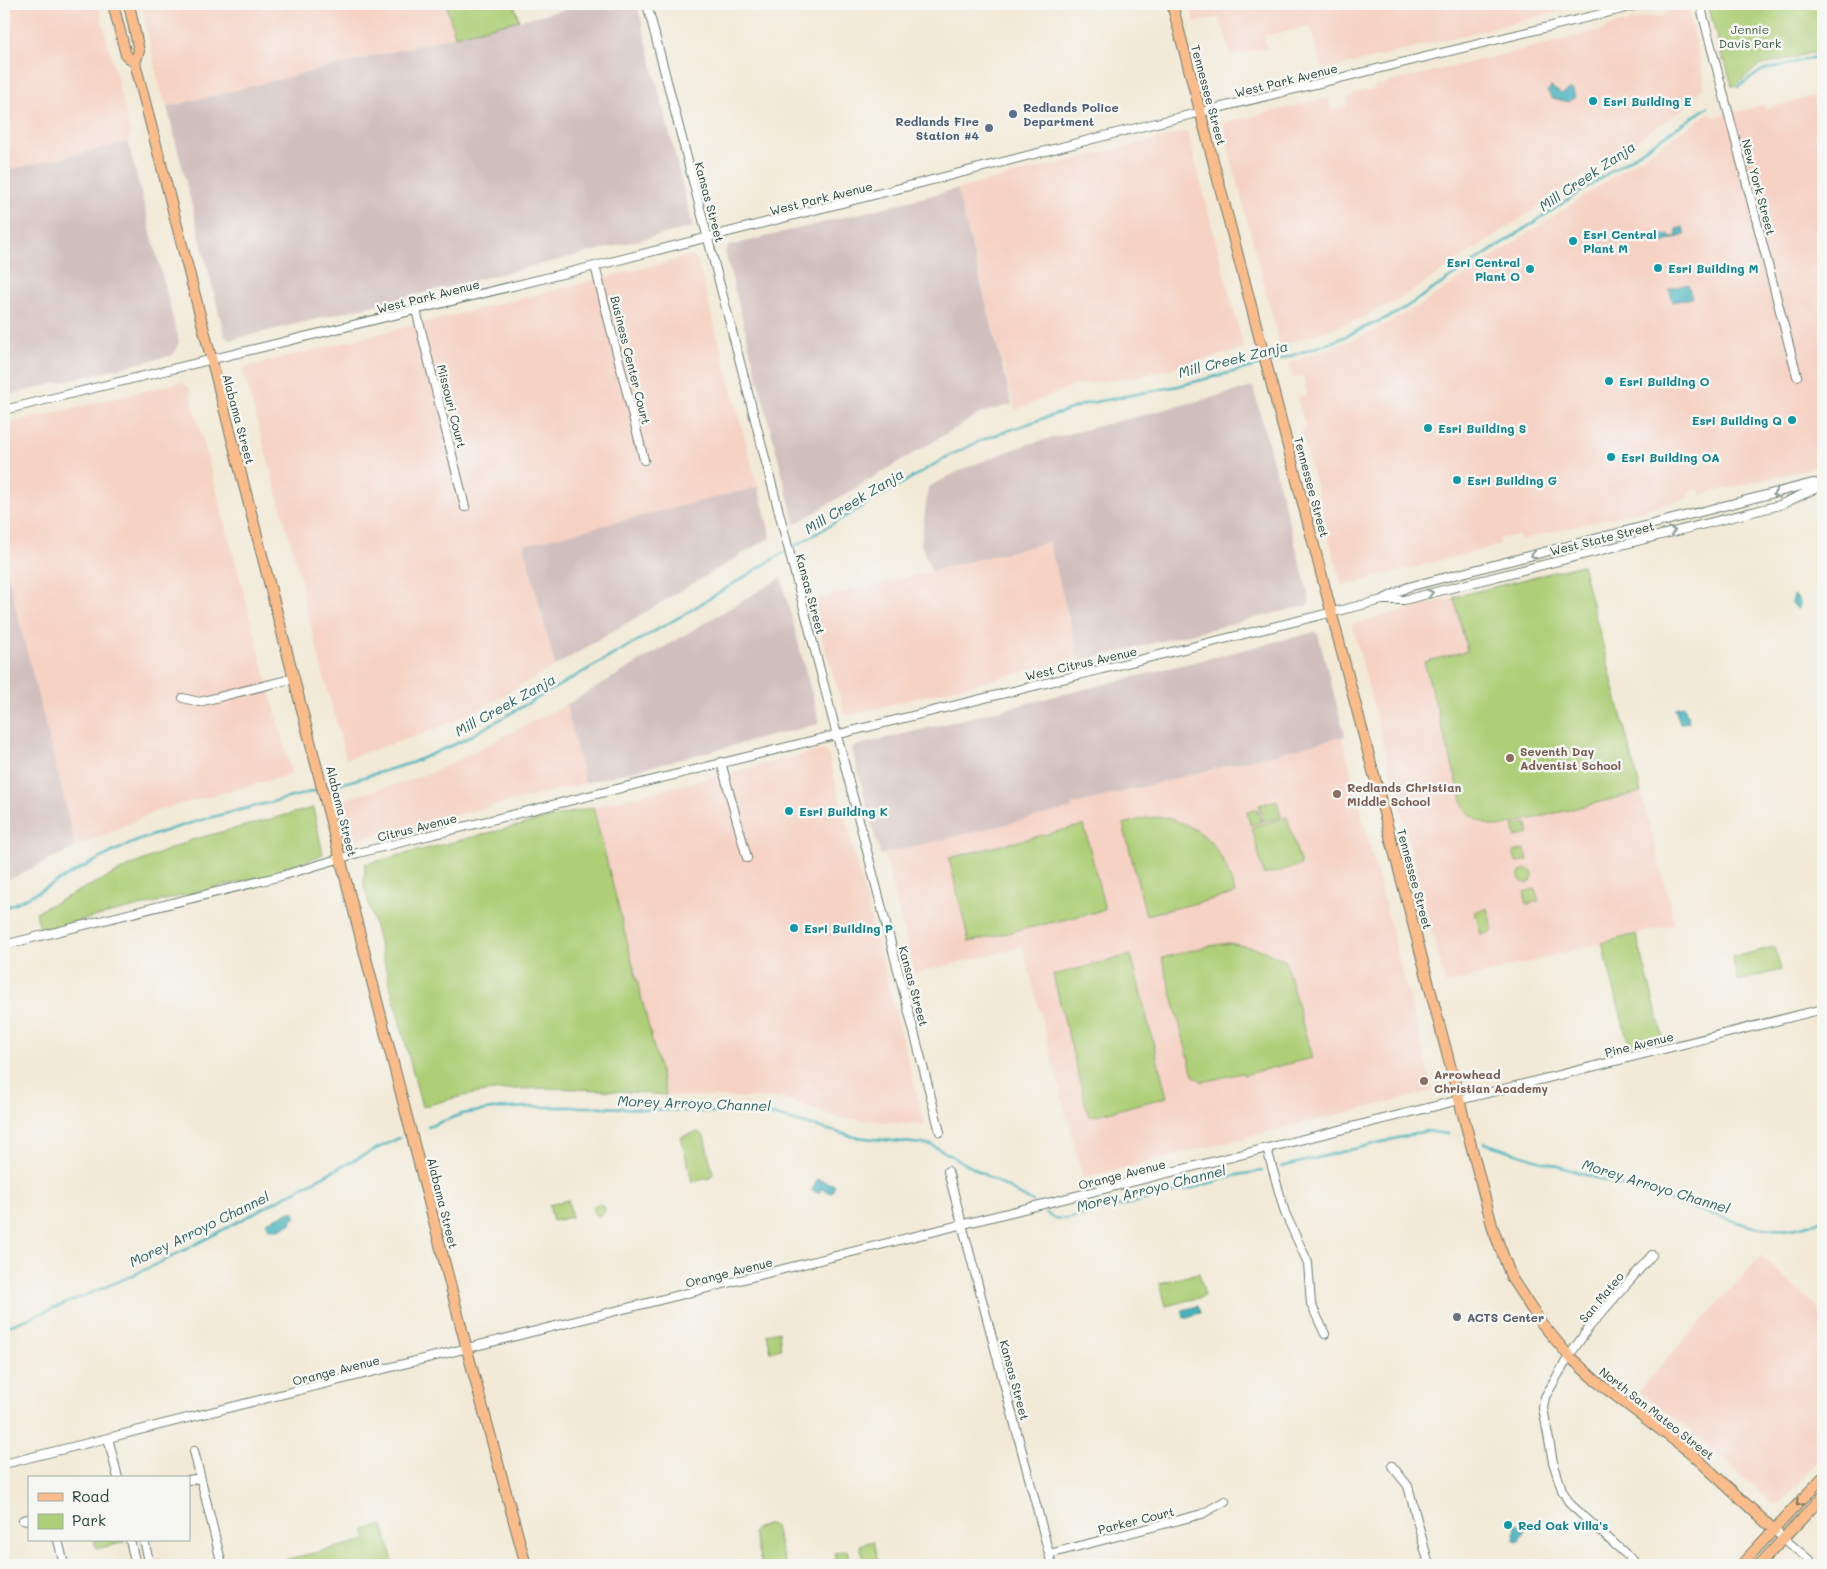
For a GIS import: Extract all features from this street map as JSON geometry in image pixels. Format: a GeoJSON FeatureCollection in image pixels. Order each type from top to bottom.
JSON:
{"type":"FeatureCollection","features":[{"type":"Feature","properties":{"kind":"main road","name":"Alabama Street"},"geometry":{"type":"LineString","coordinates":[[113,4],[126,55],[135,63]]}},
{"type":"Feature","properties":{"kind":"main road","name":"Alabama Street"},"geometry":{"type":"LineString","coordinates":[[129,4],[139,51],[135,63],[210,361],[326,797],[467,1348],[526,1565]]}},
{"type":"Feature","properties":{"kind":"main road","name":"Tennessee Street"},"geometry":{"type":"LineString","coordinates":[[1172,4],[1493,1229],[1512,1279],[1539,1320],[1569,1356]]}},
{"type":"Feature","properties":{"kind":"main road","name":"North San Mateo Street"},"geometry":{"type":"LineString","coordinates":[[1569,1356],[1596,1381],[1691,1453],[1774,1530]]}},
{"type":"Feature","properties":{"kind":"main road"},"geometry":{"type":"LineString","coordinates":[[1741,1565],[1823,1477]]}},
{"type":"Feature","properties":{"kind":"main road"},"geometry":{"type":"LineString","coordinates":[[1759,1565],[1823,1496]]}},
{"type":"Feature","properties":{"kind":"street","name":"Kansas Street"},"geometry":{"type":"LineString","coordinates":[[647,4],[791,565],[940,1132]]}},
{"type":"Feature","properties":{"kind":"street","name":"West Park Avenue"},"geometry":{"type":"LineString","coordinates":[[4,410],[595,266],[1642,4]]}},
{"type":"Feature","properties":{"kind":"street","name":"New York Street"},"geometry":{"type":"LineString","coordinates":[[1700,4],[1798,376]]}},
{"type":"Feature","properties":{"kind":"street","name":"Business Center Court"},"geometry":{"type":"LineString","coordinates":[[595,266],[644,460]]}},
{"type":"Feature","properties":{"kind":"street","name":"Missouri Court"},"geometry":{"type":"LineString","coordinates":[[416,310],[465,507]]}},
{"type":"Feature","properties":{"kind":"street","name":"West State Street"},"geometry":{"type":"LineString","coordinates":[[1332,613],[1382,600],[1408,587],[1813,483],[1823,484]]}},
{"type":"Feature","properties":{"kind":"street","name":"West State Street"},"geometry":{"type":"LineString","coordinates":[[1382,600],[1404,600],[1780,505],[1823,484]]}},
{"type":"Feature","properties":{"kind":"street","name":"West Citrus Avenue"},"geometry":{"type":"LineString","coordinates":[[836,734],[1332,613]]}},
{"type":"Feature","properties":{"kind":"street"},"geometry":{"type":"LineString","coordinates":[[182,698],[199,702],[295,678]]}},
{"type":"Feature","properties":{"kind":"street","name":"Citrus Avenue"},"geometry":{"type":"LineString","coordinates":[[4,945],[836,734]]}},
{"type":"Feature","properties":{"kind":"street"},"geometry":{"type":"LineString","coordinates":[[721,762],[747,858]]}},
{"type":"Feature","properties":{"kind":"street","name":"Pine Avenue"},"geometry":{"type":"LineString","coordinates":[[1459,1100],[1823,1009]]}},
{"type":"Feature","properties":{"kind":"street","name":"Orange Avenue"},"geometry":{"type":"LineString","coordinates":[[4,1464],[1459,1100]]}},
{"type":"Feature","properties":{"kind":"street"},"geometry":{"type":"LineString","coordinates":[[1267,1149],[1285,1213],[1308,1263],[1311,1304],[1325,1334]]}},
{"type":"Feature","properties":{"kind":"street","name":"Kansas Street"},"geometry":{"type":"LineString","coordinates":[[948,1171],[1052,1565]]}},
{"type":"Feature","properties":{"kind":"street","name":"San Mateo"},"geometry":{"type":"LineString","coordinates":[[1569,1356],[1590,1326],[1652,1255]]}},
{"type":"Feature","properties":{"kind":"street"},"geometry":{"type":"LineString","coordinates":[[1569,1356],[1545,1397],[1543,1408],[1549,1447],[1557,1475],[1570,1504],[1638,1565]]}},
{"type":"Feature","properties":{"kind":"street"},"geometry":{"type":"LineString","coordinates":[[108,1438],[118,1476]]}},
{"type":"Feature","properties":{"kind":"street"},"geometry":{"type":"LineString","coordinates":[[194,1451],[222,1565]]}},
{"type":"Feature","properties":{"kind":"street"},"geometry":{"type":"LineString","coordinates":[[1392,1466],[1408,1486],[1429,1565]]}},
{"type":"Feature","properties":{"kind":"street"},"geometry":{"type":"LineString","coordinates":[[190,1480],[200,1478]]}},
{"type":"Feature","properties":{"kind":"street","name":"Parker Court"},"geometry":{"type":"LineString","coordinates":[[1049,1554],[1202,1514],[1224,1501]]}},
{"type":"Feature","properties":{"kind":"street"},"geometry":{"type":"LineString","coordinates":[[1774,1530],[1814,1565]]}},
{"type":"Feature","properties":{"kind":"street"},"geometry":{"type":"LineString","coordinates":[[58,1542],[64,1565]]}},
{"type":"Feature","properties":{"kind":"street"},"geometry":{"type":"LineString","coordinates":[[130,1542],[136,1565]]}},
{"type":"Feature","properties":{"kind":"street"},"geometry":{"type":"LineString","coordinates":[[144,1542],[150,1565]]}},
{"type":"Feature","properties":{"kind":"shaded area"},"geometry":{"type":"Polygon","coordinates":[[[4,4],[98,4],[131,134],[128,142],[4,171],[4,4]]]}},
{"type":"Feature","properties":{"kind":"shaded area"},"geometry":{"type":"Polygon","coordinates":[[[141,4],[446,4],[455,36],[167,107],[159,85],[141,4]]]}},
{"type":"Feature","properties":{"kind":"shaded area"},"geometry":{"type":"Polygon","coordinates":[[[586,4],[637,4],[693,227],[231,340],[225,337],[167,107],[586,4]]]}},
{"type":"Feature","properties":{"kind":"shaded area"},"geometry":{"type":"Polygon","coordinates":[[[1190,4],[1588,4],[1322,71],[1310,26],[1264,36],[1267,48],[1231,56],[1220,17],[1195,23],[1190,4]]]}},
{"type":"Feature","properties":{"kind":"shaded area"},"geometry":{"type":"Polygon","coordinates":[[[1682,6],[1688,9],[1704,78],[1704,87],[1680,111],[1402,298],[1359,319],[1280,346],[1231,159],[1224,123],[1329,98],[1332,110],[1348,106],[1347,98],[1353,97],[1353,94],[1375,89],[1374,86],[1607,29],[1607,27],[1646,17],[1663,16],[1673,8],[1682,6]]]}},
{"type":"Feature","properties":{"kind":"shaded area"},"geometry":{"type":"Polygon","coordinates":[[[1823,94],[1823,465],[1701,495],[1699,489],[1688,491],[1689,498],[1520,540],[1518,535],[1499,539],[1500,545],[1342,586],[1301,430],[1306,429],[1297,397],[1307,394],[1303,376],[1293,378],[1289,363],[1370,333],[1428,300],[1710,112],[1714,117],[1764,105],[1765,109],[1823,94]]]}},
{"type":"Feature","properties":{"kind":"shaded area"},"geometry":{"type":"Polygon","coordinates":[[[1186,132],[1244,349],[1138,377],[1075,385],[1015,410],[957,189],[1186,132]]]}},
{"type":"Feature","properties":{"kind":"shaded area"},"geometry":{"type":"Polygon","coordinates":[[[128,142],[179,342],[173,355],[4,396],[4,171],[128,142]]]}},
{"type":"Feature","properties":{"kind":"shaded area"},"geometry":{"type":"Polygon","coordinates":[[[957,189],[1012,404],[981,413],[795,524],[725,252],[729,246],[957,189]]]}},
{"type":"Feature","properties":{"kind":"shaded area"},"geometry":{"type":"Polygon","coordinates":[[[691,256],[697,260],[758,487],[524,545],[555,666],[479,709],[431,731],[346,759],[304,601],[303,587],[243,371],[246,367],[691,256]]]}},
{"type":"Feature","properties":{"kind":"shaded area"},"geometry":{"type":"Polygon","coordinates":[[[182,382],[189,388],[292,774],[162,809],[76,847],[4,560],[4,425],[182,382]]]}},
{"type":"Feature","properties":{"kind":"shaded area"},"geometry":{"type":"Polygon","coordinates":[[[1253,387],[1310,600],[1308,605],[1080,661],[1049,542],[931,571],[921,544],[928,487],[963,469],[1025,445],[1253,387]]]}},
{"type":"Feature","properties":{"kind":"shaded area"},"geometry":{"type":"Polygon","coordinates":[[[758,487],[771,537],[555,666],[524,545],[758,487]]]}},
{"type":"Feature","properties":{"kind":"shaded area"},"geometry":{"type":"Polygon","coordinates":[[[1049,542],[1079,658],[849,715],[845,714],[811,601],[1049,542]]]}},
{"type":"Feature","properties":{"kind":"shaded area"},"geometry":{"type":"Polygon","coordinates":[[[4,560],[76,847],[4,882],[4,560]]]}},
{"type":"Feature","properties":{"kind":"shaded area","name":"Seventh Day Adventist School"},"geometry":{"type":"Polygon","coordinates":[[[1582,565],[1675,924],[1446,984],[1352,624],[1582,565]]]}},
{"type":"Feature","properties":{"kind":"shaded area"},"geometry":{"type":"Polygon","coordinates":[[[781,578],[819,720],[818,724],[585,783],[566,705],[781,578]]]}},
{"type":"Feature","properties":{"kind":"shaded area"},"geometry":{"type":"Polygon","coordinates":[[[1315,632],[1318,634],[1345,736],[1071,805],[1072,808],[880,855],[852,749],[855,746],[1315,632]]]}},
{"type":"Feature","properties":{"kind":"shaded area"},"geometry":{"type":"Polygon","coordinates":[[[566,705],[585,783],[359,839],[354,836],[344,799],[405,782],[440,769],[566,705]]]}},
{"type":"Feature","properties":{"kind":"shaded area"},"geometry":{"type":"Polygon","coordinates":[[[1342,737],[1433,1091],[1083,1178],[1023,947],[915,973],[884,854],[1071,808],[1071,805],[1342,737]]]}},
{"type":"Feature","properties":{"kind":"shaded area"},"geometry":{"type":"Polygon","coordinates":[[[822,750],[828,753],[925,1126],[841,1118],[784,1099],[666,1095],[593,807],[822,750]]]}},
{"type":"Feature","properties":{"kind":"shaded area"},"geometry":{"type":"Polygon","coordinates":[[[1761,1256],[1823,1313],[1823,1456],[1780,1504],[1774,1505],[1698,1436],[1638,1391],[1761,1256]]]}},
{"type":"Feature","properties":{"kind":"green space"},"geometry":{"type":"Polygon","coordinates":[[[446,4],[514,4],[519,20],[455,36],[446,4]]]}},
{"type":"Feature","properties":{"kind":"green space","name":"Jennie Davis Park"},"geometry":{"type":"Polygon","coordinates":[[[1708,4],[1823,4],[1823,50],[1758,66],[1737,85],[1732,86],[1725,60],[1723,61],[1708,4]]]}},
{"type":"Feature","properties":{"kind":"green space"},"geometry":{"type":"Polygon","coordinates":[[[1582,565],[1641,792],[1499,827],[1484,823],[1471,815],[1464,807],[1424,662],[1467,651],[1454,597],[1582,565]]]}},
{"type":"Feature","properties":{"kind":"green space"},"geometry":{"type":"Polygon","coordinates":[[[1277,800],[1281,817],[1263,821],[1259,805],[1277,800]]]}},
{"type":"Feature","properties":{"kind":"green space"},"geometry":{"type":"Polygon","coordinates":[[[593,807],[666,1095],[547,1088],[500,1090],[471,1094],[422,1107],[364,885],[365,864],[593,807]]]}},
{"type":"Feature","properties":{"kind":"green space"},"geometry":{"type":"Polygon","coordinates":[[[313,808],[323,854],[281,872],[40,930],[36,912],[132,865],[191,840],[313,808]]]}},
{"type":"Feature","properties":{"kind":"green space"},"geometry":{"type":"Polygon","coordinates":[[[1257,809],[1261,822],[1250,825],[1247,812],[1257,809]]]}},
{"type":"Feature","properties":{"kind":"green space"},"geometry":{"type":"Polygon","coordinates":[[[1162,817],[1191,827],[1211,843],[1225,866],[1235,894],[1146,915],[1123,824],[1146,818],[1162,817]]]}},
{"type":"Feature","properties":{"kind":"green space"},"geometry":{"type":"Polygon","coordinates":[[[1287,817],[1301,865],[1264,875],[1252,827],[1287,817]]]}},
{"type":"Feature","properties":{"kind":"green space"},"geometry":{"type":"Polygon","coordinates":[[[1527,823],[1529,834],[1516,837],[1513,826],[1527,823]]]}},
{"type":"Feature","properties":{"kind":"green space"},"geometry":{"type":"Polygon","coordinates":[[[1084,825],[1105,910],[969,942],[949,858],[1084,825]]]}},
{"type":"Feature","properties":{"kind":"green space"},"geometry":{"type":"Polygon","coordinates":[[[1525,849],[1528,860],[1517,863],[1513,852],[1525,849]]]}},
{"type":"Feature","properties":{"kind":"green space"},"geometry":{"type":"Polygon","coordinates":[[[1526,869],[1531,871],[1533,876],[1531,881],[1526,883],[1521,881],[1519,876],[1521,871],[1526,869]]]}},
{"type":"Feature","properties":{"kind":"green space"},"geometry":{"type":"Polygon","coordinates":[[[1535,889],[1539,901],[1527,904],[1524,892],[1535,889]]]}},
{"type":"Feature","properties":{"kind":"green space"},"geometry":{"type":"Polygon","coordinates":[[[1487,908],[1493,931],[1481,935],[1475,912],[1487,908]]]}},
{"type":"Feature","properties":{"kind":"green space"},"geometry":{"type":"Polygon","coordinates":[[[1636,934],[1663,1037],[1629,1046],[1602,943],[1636,934]]]}},
{"type":"Feature","properties":{"kind":"green space"},"geometry":{"type":"Polygon","coordinates":[[[1229,943],[1259,949],[1285,960],[1312,1058],[1243,1075],[1242,1073],[1203,1082],[1193,1075],[1162,958],[1208,946],[1229,943]]]}},
{"type":"Feature","properties":{"kind":"green space"},"geometry":{"type":"Polygon","coordinates":[[[1775,947],[1781,970],[1738,981],[1732,957],[1775,947]]]}},
{"type":"Feature","properties":{"kind":"green space"},"geometry":{"type":"Polygon","coordinates":[[[1131,955],[1167,1097],[1089,1117],[1053,975],[1131,955]]]}},
{"type":"Feature","properties":{"kind":"green space"},"geometry":{"type":"Polygon","coordinates":[[[698,1132],[704,1136],[713,1173],[710,1178],[692,1182],[681,1137],[698,1132]]]}},
{"type":"Feature","properties":{"kind":"green space"},"geometry":{"type":"Polygon","coordinates":[[[568,1200],[572,1217],[553,1221],[549,1205],[568,1200]]]}},
{"type":"Feature","properties":{"kind":"green space"},"geometry":{"type":"Polygon","coordinates":[[[599,1204],[605,1210],[599,1216],[593,1210],[599,1204]]]}},
{"type":"Feature","properties":{"kind":"green space"},"geometry":{"type":"Polygon","coordinates":[[[1199,1273],[1205,1296],[1166,1306],[1160,1283],[1199,1273]]]}},
{"type":"Feature","properties":{"kind":"green space"},"geometry":{"type":"Polygon","coordinates":[[[779,1331],[781,1349],[771,1352],[767,1334],[779,1331]]]}},
{"type":"Feature","properties":{"kind":"green space"},"geometry":{"type":"Polygon","coordinates":[[[771,1524],[775,1527],[785,1565],[762,1565],[753,1533],[756,1528],[771,1524]]]}},
{"type":"Feature","properties":{"kind":"green space"},"geometry":{"type":"Polygon","coordinates":[[[383,1525],[394,1565],[264,1565],[367,1540],[364,1530],[383,1525]]]}},
{"type":"Feature","properties":{"kind":"green space"},"geometry":{"type":"Polygon","coordinates":[[[873,1541],[879,1565],[865,1565],[860,1545],[873,1541]]]}},
{"type":"Feature","properties":{"kind":"green space"},"geometry":{"type":"Polygon","coordinates":[[[94,1542],[125,1542],[96,1549],[94,1542]]]}},
{"type":"Feature","properties":{"kind":"green space"},"geometry":{"type":"Polygon","coordinates":[[[847,1550],[851,1565],[837,1565],[834,1553],[847,1550]]]}},
{"type":"Feature","properties":{"kind":"water"},"geometry":{"type":"Polygon","coordinates":[[[1551,87],[1562,94],[1570,89],[1573,90],[1575,97],[1569,102],[1552,98],[1547,91],[1551,87]]]}},
{"type":"Feature","properties":{"kind":"water"},"geometry":{"type":"Polygon","coordinates":[[[1683,227],[1685,235],[1662,243],[1660,236],[1669,234],[1670,238],[1677,236],[1676,229],[1683,227]]]}},
{"type":"Feature","properties":{"kind":"water"},"geometry":{"type":"Polygon","coordinates":[[[1688,284],[1692,298],[1673,302],[1669,289],[1688,284]]]}},
{"type":"Feature","properties":{"kind":"water"},"geometry":{"type":"Polygon","coordinates":[[[1794,595],[1799,599],[1800,605],[1798,610],[1792,603],[1794,595]]]}},
{"type":"Feature","properties":{"kind":"water"},"geometry":{"type":"Polygon","coordinates":[[[1684,706],[1689,721],[1680,724],[1675,708],[1684,706]]]}},
{"type":"Feature","properties":{"kind":"water"},"geometry":{"type":"Polygon","coordinates":[[[817,1179],[835,1185],[832,1193],[821,1189],[819,1193],[812,1191],[817,1179]]]}},
{"type":"Feature","properties":{"kind":"water"},"geometry":{"type":"Polygon","coordinates":[[[293,1211],[296,1217],[291,1220],[292,1223],[280,1229],[269,1229],[266,1222],[293,1211]]]}},
{"type":"Feature","properties":{"kind":"water"},"geometry":{"type":"Polygon","coordinates":[[[1198,1306],[1200,1313],[1184,1318],[1182,1310],[1198,1306]]]}},
{"type":"Feature","properties":{"kind":"water"},"geometry":{"type":"Polygon","coordinates":[[[1516,1524],[1523,1526],[1523,1529],[1526,1530],[1520,1541],[1514,1540],[1516,1524]]]}},
{"type":"Feature","properties":{"kind":"waterway","name":"Mill Creek Zanja"},"geometry":{"type":"LineString","coordinates":[[1738,87],[1761,71],[1823,55]]}},
{"type":"Feature","properties":{"kind":"waterway","name":"Mill Creek Zanja"},"geometry":{"type":"LineString","coordinates":[[1270,363],[1335,341],[1397,313],[1708,107]]}},
{"type":"Feature","properties":{"kind":"waterway","name":"Mill Creek Zanja"},"geometry":{"type":"LineString","coordinates":[[324,789],[411,763],[462,741],[683,615],[778,556],[947,457],[984,439],[1085,404],[1178,386],[1264,364]]}},
{"type":"Feature","properties":{"kind":"waterway","name":"Mill Creek Zanja"},"geometry":{"type":"LineString","coordinates":[[4,908],[122,847],[140,840],[206,819],[319,790]]}},
{"type":"Feature","properties":{"kind":"waterway","name":"Morey Arroyo Channel"},"geometry":{"type":"LineString","coordinates":[[428,1127],[462,1114],[492,1109],[527,1107],[600,1107],[772,1115],[855,1137],[932,1145],[1033,1202]]}},
{"type":"Feature","properties":{"kind":"waterway","name":"Morey Arroyo Channel"},"geometry":{"type":"LineString","coordinates":[[1281,1167],[1426,1131],[1448,1134]]}},
{"type":"Feature","properties":{"kind":"waterway","name":"Morey Arroyo Channel"},"geometry":{"type":"LineString","coordinates":[[4,1328],[161,1262],[399,1138]]}},
{"type":"Feature","properties":{"kind":"waterway","name":"Morey Arroyo Channel"},"geometry":{"type":"LineString","coordinates":[[1484,1143],[1750,1226],[1787,1229],[1804,1226],[1823,1219]]}},
{"type":"Feature","properties":{"kind":"waterway","name":"Morey Arroyo Channel"},"geometry":{"type":"LineString","coordinates":[[1046,1213],[1054,1218],[1067,1219],[1197,1187],[1232,1176],[1262,1171]]}},
{"type":"Feature","properties":{"kind":"place","name":"Esri Building E"},"geometry":{"type":"Point","coordinates":[1593,101]}},
{"type":"Feature","properties":{"kind":"place","name":"Redlands Police Department"},"geometry":{"type":"Point","coordinates":[1013,114]}},
{"type":"Feature","properties":{"kind":"place","name":"Redlands Fire Station #4"},"geometry":{"type":"Point","coordinates":[989,128]}},
{"type":"Feature","properties":{"kind":"place","name":"Esri Central Plant M"},"geometry":{"type":"Point","coordinates":[1573,241]}},
{"type":"Feature","properties":{"kind":"place","name":"Esri Building M"},"geometry":{"type":"Point","coordinates":[1658,268]}},
{"type":"Feature","properties":{"kind":"place","name":"Esri Central Plant O"},"geometry":{"type":"Point","coordinates":[1530,269]}},
{"type":"Feature","properties":{"kind":"place","name":"Esri Building O"},"geometry":{"type":"Point","coordinates":[1609,381]}},
{"type":"Feature","properties":{"kind":"place","name":"Esri Building Q"},"geometry":{"type":"Point","coordinates":[1792,420]}},
{"type":"Feature","properties":{"kind":"place","name":"Esri Building S"},"geometry":{"type":"Point","coordinates":[1428,428]}},
{"type":"Feature","properties":{"kind":"place","name":"Esri Building OA"},"geometry":{"type":"Point","coordinates":[1611,457]}},
{"type":"Feature","properties":{"kind":"place","name":"Esri Building G"},"geometry":{"type":"Point","coordinates":[1457,480]}},
{"type":"Feature","properties":{"kind":"place","name":"Seventh Day Adventist School"},"geometry":{"type":"Point","coordinates":[1510,758]}},
{"type":"Feature","properties":{"kind":"place","name":"Redlands Christian Middle School"},"geometry":{"type":"Point","coordinates":[1337,794]}},
{"type":"Feature","properties":{"kind":"place","name":"Esri Building K"},"geometry":{"type":"Point","coordinates":[789,811]}},
{"type":"Feature","properties":{"kind":"place","name":"Esri Building P"},"geometry":{"type":"Point","coordinates":[794,928]}},
{"type":"Feature","properties":{"kind":"place","name":"Arrowhead Christian Academy"},"geometry":{"type":"Point","coordinates":[1424,1081]}},
{"type":"Feature","properties":{"kind":"place","name":"ACTS Center"},"geometry":{"type":"Point","coordinates":[1457,1317]}},
{"type":"Feature","properties":{"kind":"place","name":"Red Oak Villa's"},"geometry":{"type":"Point","coordinates":[1508,1525]}}]}
